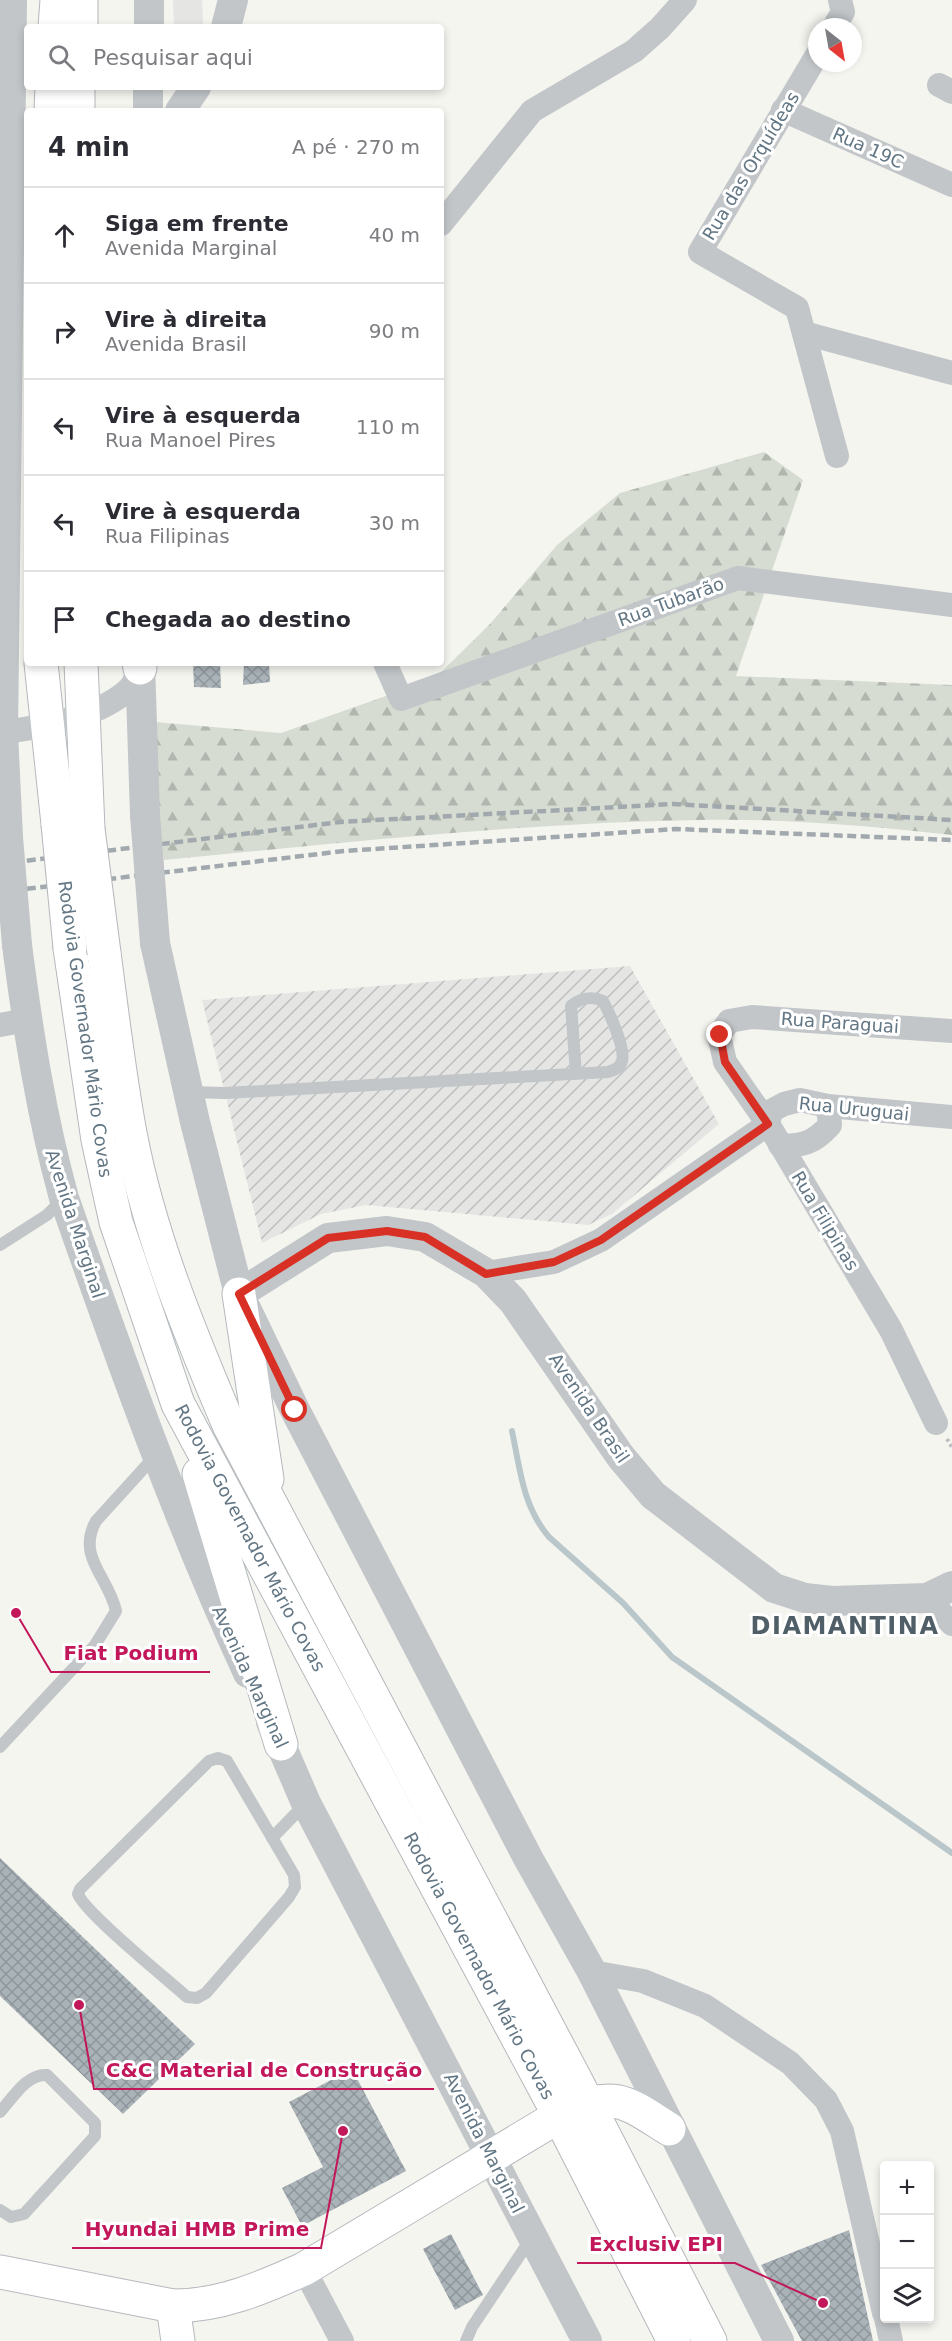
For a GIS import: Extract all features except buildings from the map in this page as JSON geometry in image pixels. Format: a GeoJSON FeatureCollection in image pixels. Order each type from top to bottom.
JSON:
{"type":"FeatureCollection","features":[{"type":"Feature","properties":{"kind":"main road"},"geometry":{"type":"LineString","coordinates":[[55,24],[57,0]]}},
{"type":"Feature","properties":{"kind":"main road"},"geometry":{"type":"LineString","coordinates":[[81,0],[81,24]]}},
{"type":"Feature","properties":{"kind":"main road"},"geometry":{"type":"LineString","coordinates":[[51,108],[52,90]]}},
{"type":"Feature","properties":{"kind":"main road"},"geometry":{"type":"LineString","coordinates":[[78,90],[78,108]]}},
{"type":"Feature","properties":{"kind":"main road","name":"Rodovia Governador Mário Covas"},"geometry":{"type":"LineString","coordinates":[[41,666],[48,726],[104,953],[130,1134],[155,1233],[198,1352],[230,1425],[271,1508],[573,2109],[674,2341]]}},
{"type":"Feature","properties":{"kind":"main road","name":"Rodovia Governador Mário Covas"},"geometry":{"type":"LineString","coordinates":[[81,666],[83,714],[73,826],[70,948],[98,1140],[116,1222],[178,1404],[573,2109],[710,2341]]}},
{"type":"Feature","properties":{"kind":"main road"},"geometry":{"type":"LineString","coordinates":[[239,1294],[271,1508]]}},
{"type":"Feature","properties":{"kind":"main road"},"geometry":{"type":"LineString","coordinates":[[178,1404],[281,1744]]}},
{"type":"Feature","properties":{"kind":"main road"},"geometry":{"type":"LineString","coordinates":[[0,2272],[173,2306],[210,2303],[260,2289],[304,2269],[573,2109],[612,2099],[630,2105],[669,2128]]}},
{"type":"Feature","properties":{"kind":"main road"},"geometry":{"type":"LineString","coordinates":[[173,2306],[178,2341]]}},
{"type":"Feature","properties":{"kind":"street","name":"Avenida Marginal"},"geometry":{"type":"LineString","coordinates":[[12,0],[3,419],[2,733],[5,822],[17,945],[13,1023],[64,1198],[156,1455],[209,1589],[306,1803],[587,2341]]}},
{"type":"Feature","properties":{"kind":"street"},"geometry":{"type":"LineString","coordinates":[[149,0],[149,24]]}},
{"type":"Feature","properties":{"kind":"street"},"geometry":{"type":"LineString","coordinates":[[227,24],[232,0]]}},
{"type":"Feature","properties":{"kind":"street"},"geometry":{"type":"LineString","coordinates":[[444,220],[532,111],[634,51],[686,0]]}},
{"type":"Feature","properties":{"kind":"street"},"geometry":{"type":"LineString","coordinates":[[839,18],[843,12],[840,0]]}},
{"type":"Feature","properties":{"kind":"street","name":"Rua das Orquídeas"},"geometry":{"type":"LineString","coordinates":[[808,70],[700,252],[797,308],[837,456]]}},
{"type":"Feature","properties":{"kind":"street"},"geometry":{"type":"LineString","coordinates":[[148,90],[148,108]]}},
{"type":"Feature","properties":{"kind":"street"},"geometry":{"type":"LineString","coordinates":[[182,108],[194,90]]}},
{"type":"Feature","properties":{"kind":"street","name":"Rua 19C"},"geometry":{"type":"LineString","coordinates":[[783,110],[952,185]]}},
{"type":"Feature","properties":{"kind":"street"},"geometry":{"type":"LineString","coordinates":[[804,333],[952,373]]}},
{"type":"Feature","properties":{"kind":"street","name":"Rua Tubarão"},"geometry":{"type":"LineString","coordinates":[[386,666],[401,699],[738,578],[952,605]]}},
{"type":"Feature","properties":{"kind":"street"},"geometry":{"type":"LineString","coordinates":[[2,733],[48,726],[110,703],[131,688],[140,666]]}},
{"type":"Feature","properties":{"kind":"street"},"geometry":{"type":"LineString","coordinates":[[140,666],[145,815],[155,943],[239,1294],[295,1410],[522,1847],[592,1972],[669,2128],[779,2341]]}},
{"type":"Feature","properties":{"kind":"street","name":"Rua Paraguai"},"geometry":{"type":"LineString","coordinates":[[729,1021],[752,1017],[952,1031]]}},
{"type":"Feature","properties":{"kind":"street","name":"Rua Filipinas"},"geometry":{"type":"LineString","coordinates":[[729,1021],[720,1035],[725,1062],[768,1124],[891,1330],[936,1424]]}},
{"type":"Feature","properties":{"kind":"street","name":"Rua Uruguai"},"geometry":{"type":"LineString","coordinates":[[486,1274],[554,1262],[601,1240],[768,1124],[771,1111],[784,1104],[800,1100],[828,1106],[952,1118]]}},
{"type":"Feature","properties":{"kind":"street"},"geometry":{"type":"LineString","coordinates":[[780,1145],[800,1147],[820,1136],[830,1125],[828,1106]]}},
{"type":"Feature","properties":{"kind":"street","name":"Avenida Brasil"},"geometry":{"type":"LineString","coordinates":[[239,1294],[328,1238],[387,1231],[425,1237],[486,1274],[513,1301],[621,1457],[653,1495],[774,1587],[805,1598],[832,1601],[939,1592]]}},
{"type":"Feature","properties":{"kind":"street"},"geometry":{"type":"LineString","coordinates":[[939,1592],[952,1624]]}},
{"type":"Feature","properties":{"kind":"street"},"geometry":{"type":"LineString","coordinates":[[592,1972],[643,1981],[705,2006],[790,2064],[826,2100],[842,2131],[880,2292]]}},
{"type":"Feature","properties":{"kind":"street"},"geometry":{"type":"LineString","coordinates":[[304,2269],[342,2341]]}},
{"type":"Feature","properties":{"kind":"street"},"geometry":{"type":"LineString","coordinates":[[887,2323],[891,2341]]}},
{"type":"Feature","properties":{"kind":"lane"},"geometry":{"type":"LineString","coordinates":[[189,1092],[225,1093],[576,1074],[608,1072],[618,1068],[623,1059],[622,1049],[603,1001],[595,998],[577,1000],[571,1006],[576,1074]]}},
{"type":"Feature","properties":{"kind":"lane"},"geometry":{"type":"LineString","coordinates":[[0,1245],[47,1215],[64,1198]]}},
{"type":"Feature","properties":{"kind":"lane"},"geometry":{"type":"LineString","coordinates":[[0,1747],[94,1645],[116,1611],[114,1599],[88,1550],[89,1534],[96,1521],[156,1455]]}},
{"type":"Feature","properties":{"kind":"lane"},"geometry":{"type":"LineString","coordinates":[[218,1758],[227,1761],[272,1838],[294,1875],[294,1887],[289,1897],[206,1993],[197,1998],[187,1997],[80,1901],[78,1894],[80,1889],[208,1761],[218,1758]]}},
{"type":"Feature","properties":{"kind":"lane"},"geometry":{"type":"LineString","coordinates":[[272,1838],[306,1803]]}},
{"type":"Feature","properties":{"kind":"lane"},"geometry":{"type":"LineString","coordinates":[[0,2112],[31,2078],[39,2074],[47,2075],[95,2123],[97,2130],[95,2136],[24,2214],[11,2217],[0,2210]]}},
{"type":"Feature","properties":{"kind":"lane"},"geometry":{"type":"LineString","coordinates":[[466,2341],[472,2327],[532,2236]]}},
{"type":"Feature","properties":{"kind":"shaded area"},"geometry":{"type":"Polygon","coordinates":[[[173,0],[202,0],[203,24],[174,24],[173,0]]]}},
{"type":"Feature","properties":{"kind":"shaded area"},"geometry":{"type":"Polygon","coordinates":[[[630,966],[719,1124],[612,1214],[588,1225],[366,1205],[321,1214],[262,1243],[202,1000],[630,966]]]}},
{"type":"Feature","properties":{"kind":"green space"},"geometry":{"type":"Polygon","coordinates":[[[764,452],[803,480],[736,676],[952,685],[952,835],[794,821],[631,822],[431,835],[164,860],[155,793],[155,722],[281,733],[434,679],[490,624],[557,545],[620,493],[764,452]]]}},
{"type":"Feature","properties":{"kind":"waterway"},"geometry":{"type":"LineString","coordinates":[[512,1431],[524,1487],[540,1525],[549,1537],[623,1603],[672,1657],[952,1853]]}},
{"type":"Feature","properties":{"kind":"railway"},"geometry":{"type":"LineString","coordinates":[[0,864],[340,822],[674,804],[952,820]]}},
{"type":"Feature","properties":{"kind":"railway"},"geometry":{"type":"LineString","coordinates":[[0,892],[344,851],[676,829],[952,840]]}},
{"type":"Feature","properties":{"kind":"place","name":"Fiat Podium"},"geometry":{"type":"Point","coordinates":[16,1613]}},
{"type":"Feature","properties":{"kind":"place","name":"C&C Material de Construção"},"geometry":{"type":"Point","coordinates":[79,2005]}},
{"type":"Feature","properties":{"kind":"place","name":"Hyundai HMB Prime"},"geometry":{"type":"Point","coordinates":[343,2131]}},
{"type":"Feature","properties":{"kind":"place","name":"Exclusiv EPI"},"geometry":{"type":"Point","coordinates":[823,2303]}},
{"type":"Feature","properties":{"kind":"district","name":"DIAMANTINA"},"geometry":{"type":"Point","coordinates":[845,1626]}},
{"type":"Feature","properties":{"kind":"route"},"geometry":{"type":"LineString","coordinates":[[295,1410],[239,1294],[328,1238],[387,1231],[425,1237],[486,1274],[554,1262],[601,1240],[768,1124],[725,1062],[720,1035]]}}]}
